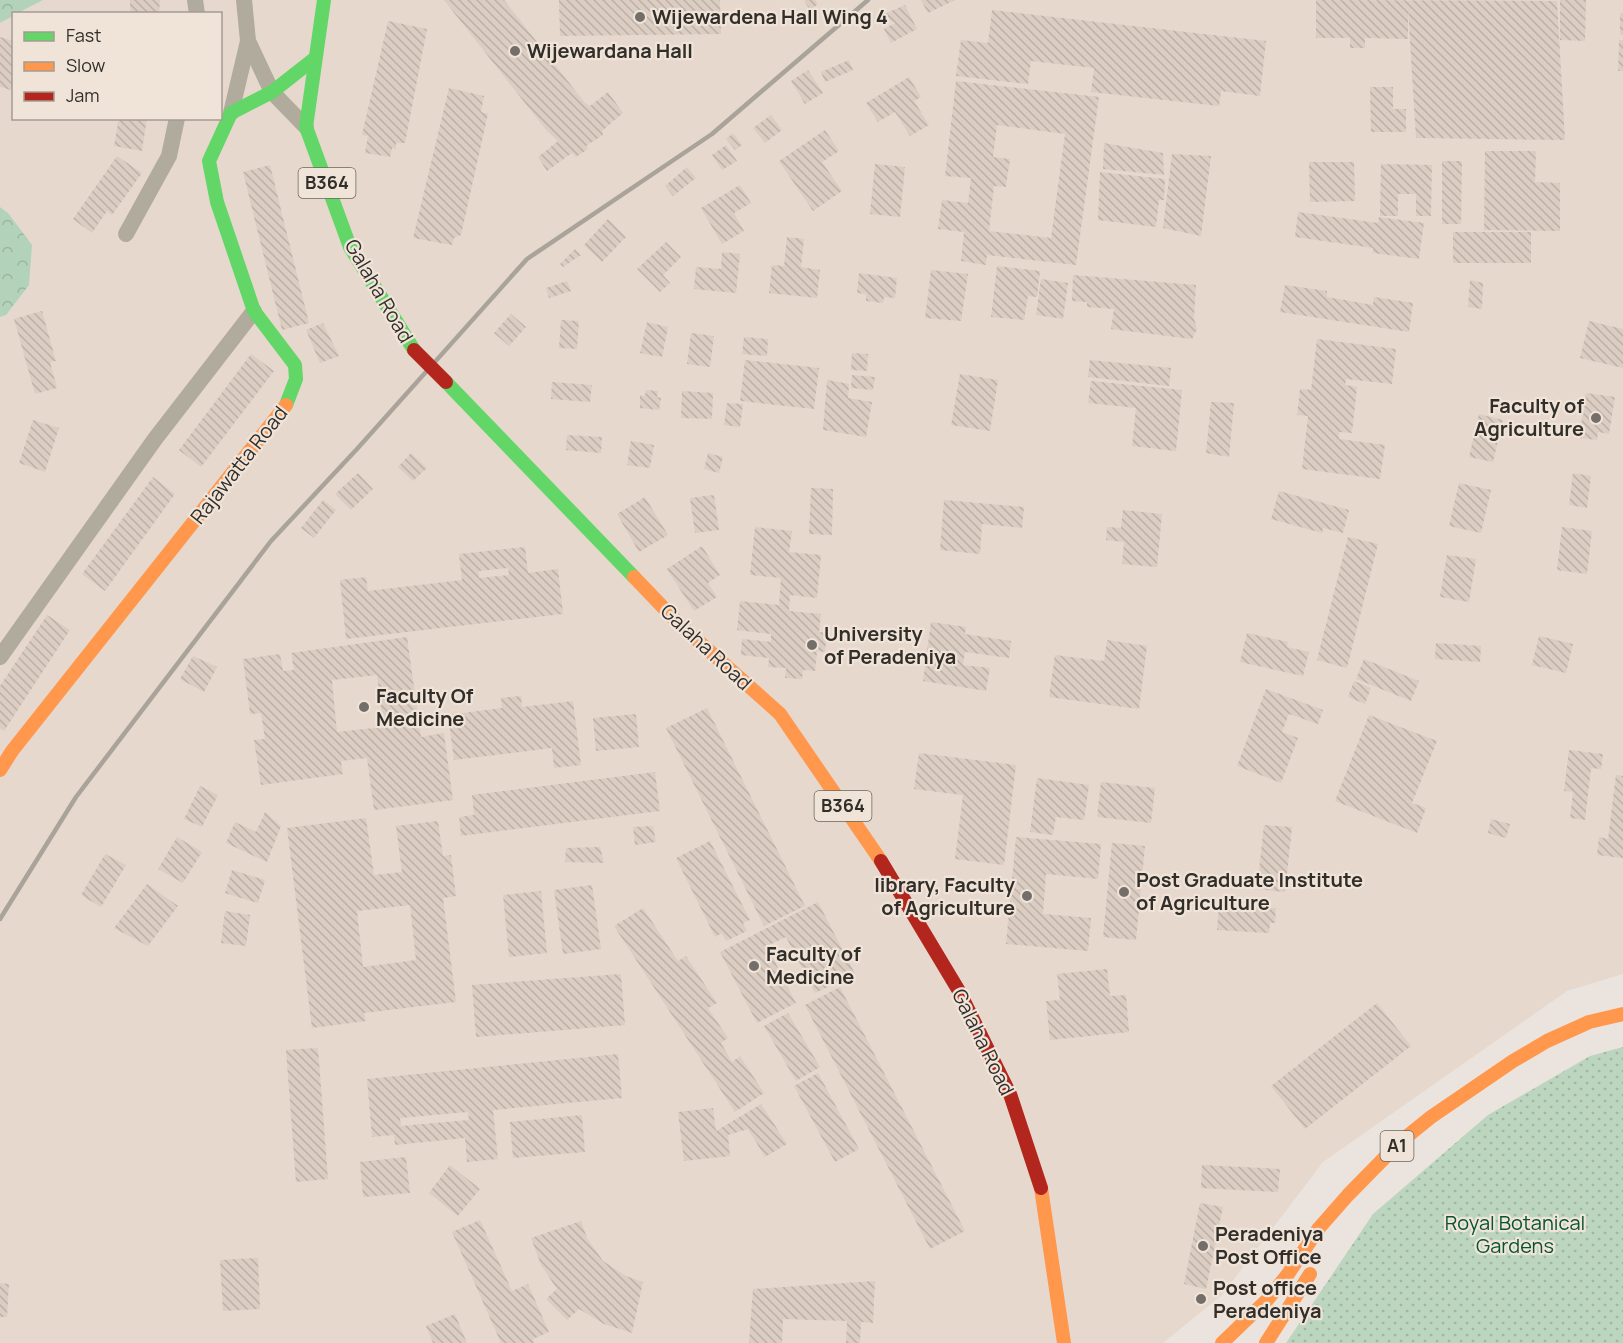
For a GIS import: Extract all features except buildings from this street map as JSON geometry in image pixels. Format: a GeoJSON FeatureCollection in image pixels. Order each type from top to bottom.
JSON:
{"type":"FeatureCollection","features":[{"type":"Feature","properties":{"kind":"main road","name":"Galaha Road"},"geometry":{"type":"LineString","coordinates":[[324,0],[306,127],[350,247],[414,350],[679,624],[780,714],[870,843],[959,991],[1010,1094],[1040,1184],[1064,1341]]}},
{"type":"Feature","properties":{"kind":"main road"},"geometry":{"type":"LineString","coordinates":[[231,113],[272,92],[314,59]]}},
{"type":"Feature","properties":{"kind":"main road","name":"Rajawatta Road"},"geometry":{"type":"LineString","coordinates":[[0,770],[12,751],[285,408],[296,379],[295,365],[254,311],[217,202],[209,161],[231,113]]}},
{"type":"Feature","properties":{"kind":"main road","name":"A1"},"geometry":{"type":"LineString","coordinates":[[1222,1343],[1267,1300],[1288,1274],[1319,1228],[1348,1195],[1408,1136],[1464,1093],[1547,1041],[1589,1022],[1623,1014]]}},
{"type":"Feature","properties":{"kind":"main road"},"geometry":{"type":"LineString","coordinates":[[1266,1343],[1315,1266]]}},
{"type":"Feature","properties":{"kind":"street"},"geometry":{"type":"LineString","coordinates":[[231,113],[248,41],[244,0]]}},
{"type":"Feature","properties":{"kind":"street"},"geometry":{"type":"LineString","coordinates":[[248,41],[272,92],[306,127]]}},
{"type":"Feature","properties":{"kind":"street"},"geometry":{"type":"LineString","coordinates":[[126,234],[169,156],[177,120]]}},
{"type":"Feature","properties":{"kind":"street"},"geometry":{"type":"LineString","coordinates":[[0,657],[155,439],[254,311]]}},
{"type":"Feature","properties":{"kind":"shaded area","name":"University of Peradeniya"},"geometry":{"type":"Polygon","coordinates":[[[43,0],[1623,0],[1623,974],[1567,991],[1323,1162],[1222,1295],[1163,1343],[0,1343],[0,317],[6,315],[8,213],[0,207],[0,23],[12,17],[12,120],[222,120],[222,12],[20,12],[43,0]]]}},
{"type":"Feature","properties":{"kind":"green space"},"geometry":{"type":"Polygon","coordinates":[[[0,0],[43,0],[20,12],[12,12],[12,17],[0,23],[0,0]]]}},
{"type":"Feature","properties":{"kind":"green space"},"geometry":{"type":"Polygon","coordinates":[[[0,207],[8,213],[32,245],[29,285],[6,315],[0,317],[0,207]]]}},
{"type":"Feature","properties":{"kind":"green space","name":"Royal Botanical Gardens"},"geometry":{"type":"Polygon","coordinates":[[[1623,1047],[1623,1343],[1286,1343],[1373,1214],[1488,1115],[1590,1056],[1623,1047]]]}},
{"type":"Feature","properties":{"kind":"railway"},"geometry":{"type":"LineString","coordinates":[[0,919],[76,797],[271,541],[357,449],[527,259],[712,134],[868,0]]}},
{"type":"Feature","properties":{"kind":"traffic: fast"},"geometry":{"type":"LineString","coordinates":[[324,0],[306,127],[350,247],[414,350]]}},
{"type":"Feature","properties":{"kind":"traffic: fast"},"geometry":{"type":"LineString","coordinates":[[286,405],[296,379],[295,365],[254,311],[217,202],[209,161],[231,113],[272,92],[314,59]]}},
{"type":"Feature","properties":{"kind":"traffic: fast"},"geometry":{"type":"LineString","coordinates":[[446,382],[634,577]]}},
{"type":"Feature","properties":{"kind":"traffic: slow"},"geometry":{"type":"LineString","coordinates":[[0,770],[12,751],[286,405]]}},
{"type":"Feature","properties":{"kind":"traffic: slow"},"geometry":{"type":"LineString","coordinates":[[634,577],[679,624],[780,714],[881,861]]}},
{"type":"Feature","properties":{"kind":"traffic: slow"},"geometry":{"type":"LineString","coordinates":[[1222,1343],[1267,1300],[1288,1274],[1319,1228],[1400,1142],[1431,1117],[1513,1061],[1547,1041],[1589,1022],[1623,1014]]}},
{"type":"Feature","properties":{"kind":"traffic: slow"},"geometry":{"type":"LineString","coordinates":[[1041,1188],[1064,1343]]}},
{"type":"Feature","properties":{"kind":"traffic: slow"},"geometry":{"type":"LineString","coordinates":[[1266,1343],[1310,1274]]}},
{"type":"Feature","properties":{"kind":"traffic: jam"},"geometry":{"type":"LineString","coordinates":[[414,350],[446,382]]}},
{"type":"Feature","properties":{"kind":"traffic: jam"},"geometry":{"type":"LineString","coordinates":[[881,861],[959,991],[1010,1094],[1041,1188]]}},
{"type":"Feature","properties":{"kind":"place","name":"Wijewardena Hall Wing 4"},"geometry":{"type":"Point","coordinates":[640,17]}},
{"type":"Feature","properties":{"kind":"place","name":"Wijewardana Hall"},"geometry":{"type":"Point","coordinates":[515,51]}},
{"type":"Feature","properties":{"kind":"place","name":"Faculty of Agriculture"},"geometry":{"type":"Point","coordinates":[1596,418]}},
{"type":"Feature","properties":{"kind":"place","name":"University of Peradeniya"},"geometry":{"type":"Point","coordinates":[812,645]}},
{"type":"Feature","properties":{"kind":"place","name":"Faculty Of Medicine"},"geometry":{"type":"Point","coordinates":[364,707]}},
{"type":"Feature","properties":{"kind":"place","name":"Post Graduate Institute of Agriculture"},"geometry":{"type":"Point","coordinates":[1124,892]}},
{"type":"Feature","properties":{"kind":"place","name":"library, Faculty of Agriculture"},"geometry":{"type":"Point","coordinates":[1027,896]}},
{"type":"Feature","properties":{"kind":"place","name":"Faculty of Medicine"},"geometry":{"type":"Point","coordinates":[754,966]}},
{"type":"Feature","properties":{"kind":"place","name":"Peradeniya Post Office"},"geometry":{"type":"Point","coordinates":[1203,1246]}},
{"type":"Feature","properties":{"kind":"place","name":"Post office Peradeniya"},"geometry":{"type":"Point","coordinates":[1201,1299]}}]}
